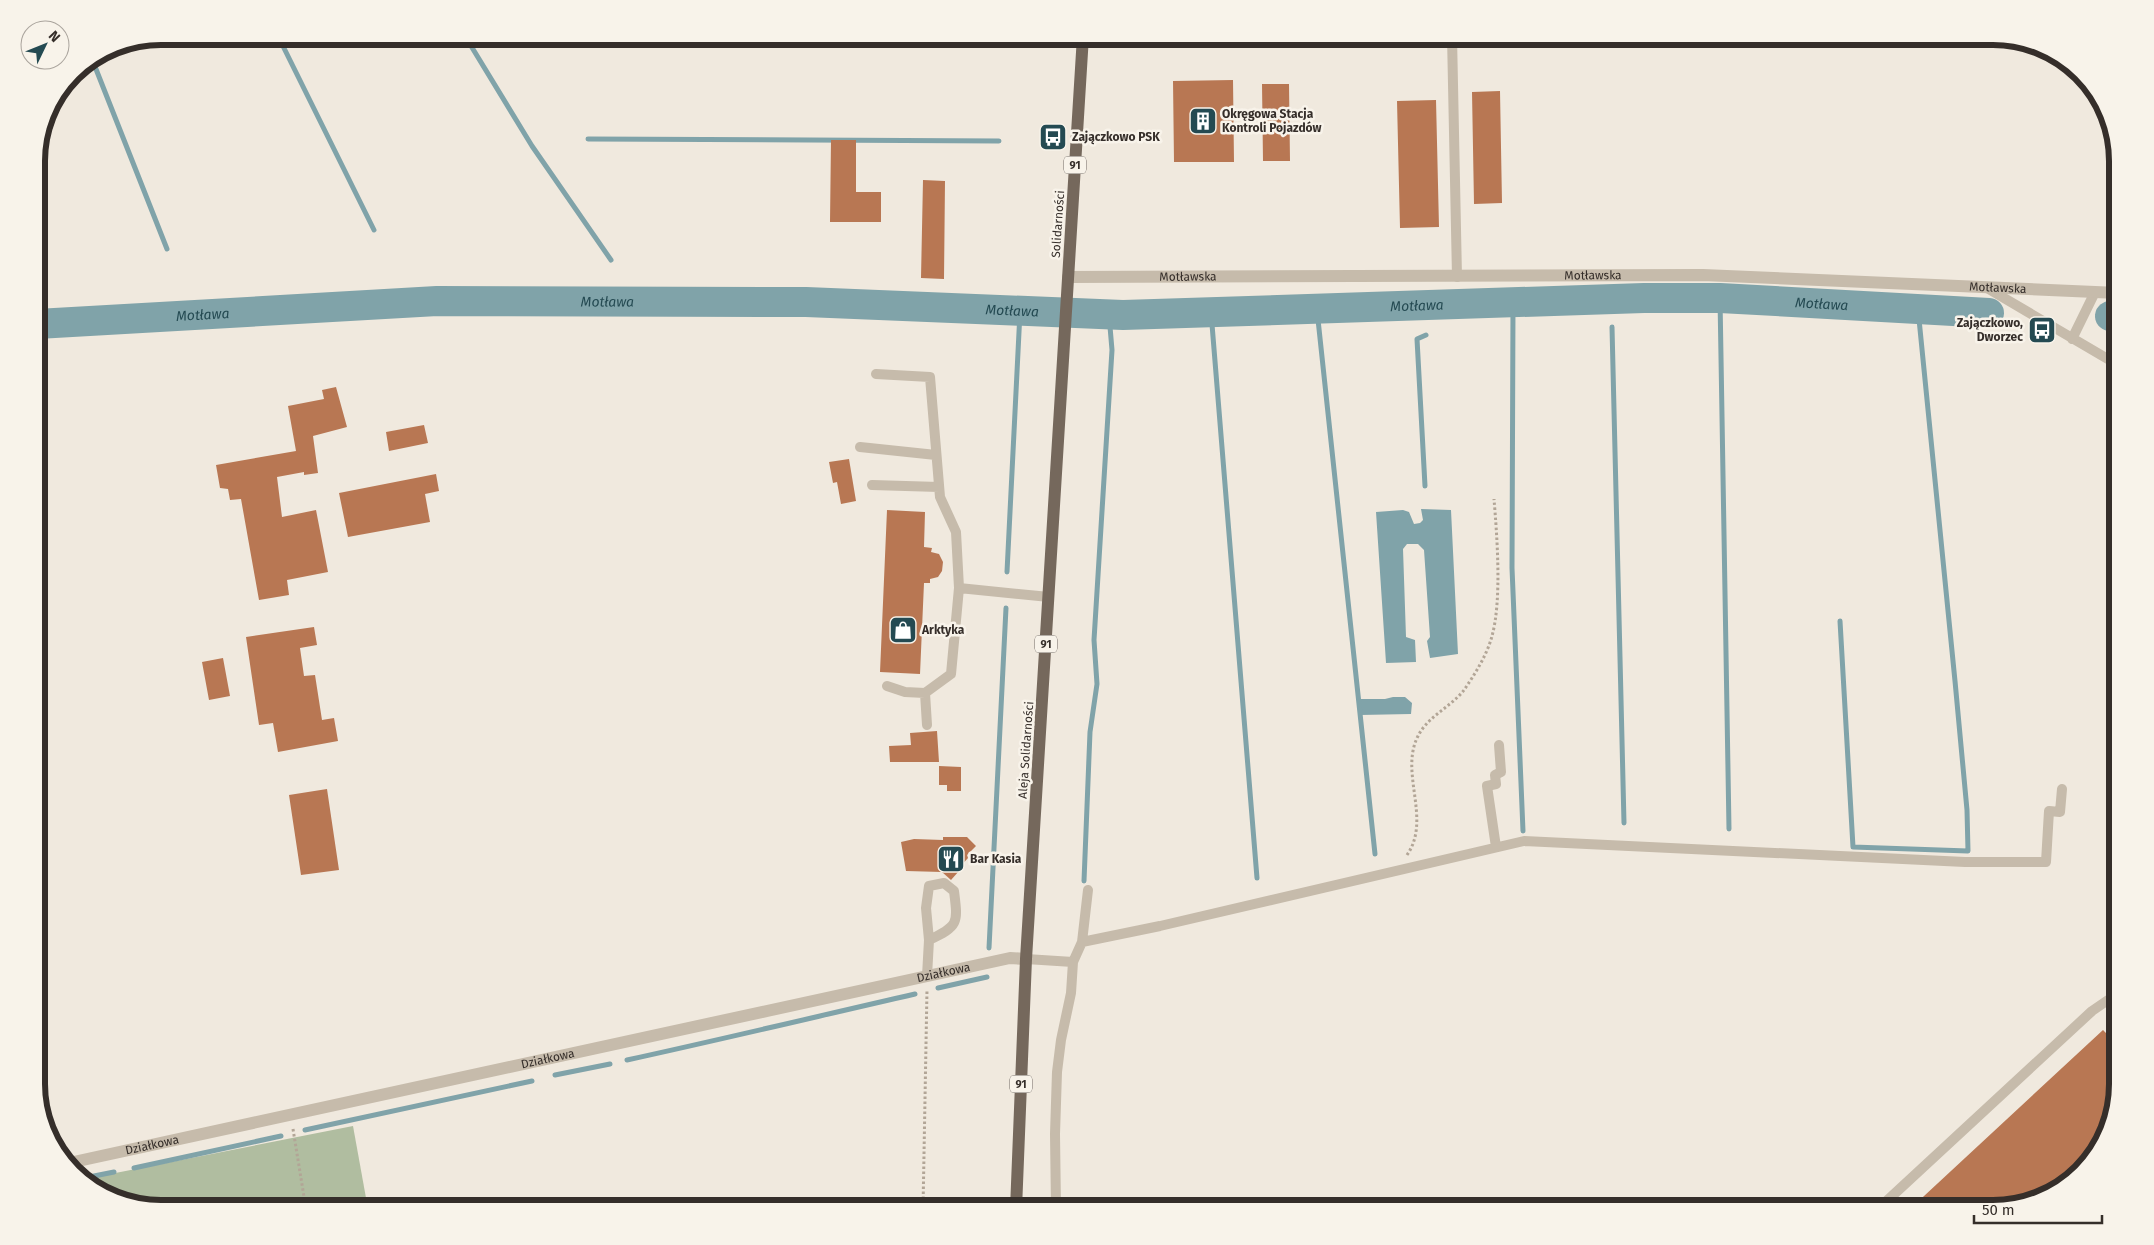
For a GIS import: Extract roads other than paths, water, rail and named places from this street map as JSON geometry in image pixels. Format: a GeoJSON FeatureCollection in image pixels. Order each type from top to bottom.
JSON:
{"type":"FeatureCollection","features":[{"type":"Feature","properties":{"kind":"main road","name":"Solidarności"},"geometry":{"type":"LineString","coordinates":[[1068,293],[1083,45]]}},
{"type":"Feature","properties":{"kind":"main road","name":"Aleja Solidarności"},"geometry":{"type":"LineString","coordinates":[[1016,1200],[1026,959],[1068,293]]}},
{"type":"Feature","properties":{"kind":"street","name":"Motławska"},"geometry":{"type":"LineString","coordinates":[[1068,277],[1703,275],[2109,293]]}},
{"type":"Feature","properties":{"kind":"street","name":"Działkowa"},"geometry":{"type":"LineString","coordinates":[[75,1162],[1010,958],[1026,959]]}},
{"type":"Feature","properties":{"kind":"lane"},"geometry":{"type":"LineString","coordinates":[[1452,45],[1457,277]]}},
{"type":"Feature","properties":{"kind":"lane"},"geometry":{"type":"LineString","coordinates":[[1985,287],[2109,360]]}},
{"type":"Feature","properties":{"kind":"lane"},"geometry":{"type":"LineString","coordinates":[[2072,339],[2095,292]]}},
{"type":"Feature","properties":{"kind":"lane"},"geometry":{"type":"LineString","coordinates":[[876,374],[930,377],[940,497],[956,532],[959,588],[951,674],[925,693],[905,692],[887,686]]}},
{"type":"Feature","properties":{"kind":"lane"},"geometry":{"type":"LineString","coordinates":[[860,447],[936,455]]}},
{"type":"Feature","properties":{"kind":"lane"},"geometry":{"type":"LineString","coordinates":[[872,485],[939,487]]}},
{"type":"Feature","properties":{"kind":"lane"},"geometry":{"type":"LineString","coordinates":[[959,588],[1049,597]]}},
{"type":"Feature","properties":{"kind":"lane"},"geometry":{"type":"LineString","coordinates":[[925,693],[927,725]]}},
{"type":"Feature","properties":{"kind":"lane"},"geometry":{"type":"LineString","coordinates":[[1496,847],[1487,786],[1496,784],[1495,775],[1501,772],[1499,745]]}},
{"type":"Feature","properties":{"kind":"lane"},"geometry":{"type":"LineString","coordinates":[[1082,942],[1160,926],[1524,841],[1965,862],[2046,862],[2049,812],[2060,812],[2062,789]]}},
{"type":"Feature","properties":{"kind":"lane"},"geometry":{"type":"LineString","coordinates":[[927,976],[929,940],[926,908],[929,886],[944,883],[954,891],[957,914],[953,926],[946,932],[929,940]]}},
{"type":"Feature","properties":{"kind":"lane"},"geometry":{"type":"LineString","coordinates":[[1056,1200],[1057,1072],[1061,1040],[1071,992],[1073,962],[1082,942],[1088,890]]}},
{"type":"Feature","properties":{"kind":"lane"},"geometry":{"type":"LineString","coordinates":[[1026,959],[1073,962]]}},
{"type":"Feature","properties":{"kind":"lane"},"geometry":{"type":"LineString","coordinates":[[1888,1200],[2092,1012],[2108,1000],[2109,1001]]}},
{"type":"Feature","properties":{"kind":"water"},"geometry":{"type":"Polygon","coordinates":[[[1421,509],[1451,510],[1458,654],[1430,658],[1427,641],[1430,637],[1424,550],[1418,544],[1407,544],[1403,549],[1406,637],[1415,640],[1416,662],[1386,663],[1376,512],[1403,510],[1409,512],[1414,524],[1420,523],[1423,520],[1421,509]]]}},
{"type":"Feature","properties":{"kind":"water"},"geometry":{"type":"Polygon","coordinates":[[[1405,697],[1412,703],[1411,714],[1360,715],[1358,699],[1385,699],[1405,697]]]}},
{"type":"Feature","properties":{"kind":"waterway"},"geometry":{"type":"LineString","coordinates":[[282,45],[374,230]]}},
{"type":"Feature","properties":{"kind":"waterway"},"geometry":{"type":"LineString","coordinates":[[470,45],[532,146],[611,260]]}},
{"type":"Feature","properties":{"kind":"waterway"},"geometry":{"type":"LineString","coordinates":[[94,65],[167,249]]}},
{"type":"Feature","properties":{"kind":"waterway"},"geometry":{"type":"LineString","coordinates":[[588,139],[999,141]]}},
{"type":"Feature","properties":{"kind":"waterway","name":"Motława"},"geometry":{"type":"LineString","coordinates":[[45,324],[437,301],[806,302],[1123,315],[1644,298],[1720,298],[1989,313]]}},
{"type":"Feature","properties":{"kind":"waterway"},"geometry":{"type":"LineString","coordinates":[[1720,298],[1729,829]]}},
{"type":"Feature","properties":{"kind":"waterway"},"geometry":{"type":"LineString","coordinates":[[1513,304],[1512,568],[1523,831]]}},
{"type":"Feature","properties":{"kind":"waterway"},"geometry":{"type":"LineString","coordinates":[[1840,621],[1853,847],[1968,851],[1967,810],[1918,309]]}},
{"type":"Feature","properties":{"kind":"waterway"},"geometry":{"type":"LineString","coordinates":[[1317,310],[1375,854]]}},
{"type":"Feature","properties":{"kind":"waterway"},"geometry":{"type":"LineString","coordinates":[[1007,572],[1020,312]]}},
{"type":"Feature","properties":{"kind":"waterway"},"geometry":{"type":"LineString","coordinates":[[1211,312],[1257,878]]}},
{"type":"Feature","properties":{"kind":"waterway"},"geometry":{"type":"LineString","coordinates":[[1084,881],[1090,732],[1097,684],[1094,640],[1112,350],[1109,315]]}},
{"type":"Feature","properties":{"kind":"waterway"},"geometry":{"type":"LineString","coordinates":[[1612,327],[1624,823]]}},
{"type":"Feature","properties":{"kind":"waterway"},"geometry":{"type":"LineString","coordinates":[[1425,486],[1417,339],[1426,335]]}},
{"type":"Feature","properties":{"kind":"waterway"},"geometry":{"type":"LineString","coordinates":[[989,948],[1006,608]]}},
{"type":"Feature","properties":{"kind":"waterway"},"geometry":{"type":"LineString","coordinates":[[938,988],[987,977]]}},
{"type":"Feature","properties":{"kind":"waterway"},"geometry":{"type":"LineString","coordinates":[[627,1060],[915,994]]}},
{"type":"Feature","properties":{"kind":"waterway"},"geometry":{"type":"LineString","coordinates":[[555,1075],[610,1064]]}},
{"type":"Feature","properties":{"kind":"waterway"},"geometry":{"type":"LineString","coordinates":[[305,1130],[532,1081]]}},
{"type":"Feature","properties":{"kind":"waterway"},"geometry":{"type":"LineString","coordinates":[[134,1168],[281,1136]]}},
{"type":"Feature","properties":{"kind":"waterway"},"geometry":{"type":"LineString","coordinates":[[91,1177],[114,1172]]}},
{"type":"Feature","properties":{"kind":"place","name":"Okręgowa Stacja Kontroli Pojazdów"},"geometry":{"type":"Point","coordinates":[1203,121]}},
{"type":"Feature","properties":{"kind":"place","name":"Zajączkowo PSK"},"geometry":{"type":"Point","coordinates":[1053,137]}},
{"type":"Feature","properties":{"kind":"place","name":"Zajączkowo, Dworzec"},"geometry":{"type":"Point","coordinates":[2042,330]}},
{"type":"Feature","properties":{"kind":"place","name":"Arktyka"},"geometry":{"type":"Point","coordinates":[903,630]}},
{"type":"Feature","properties":{"kind":"place","name":"Bar Kasia"},"geometry":{"type":"Point","coordinates":[951,859]}}]}
